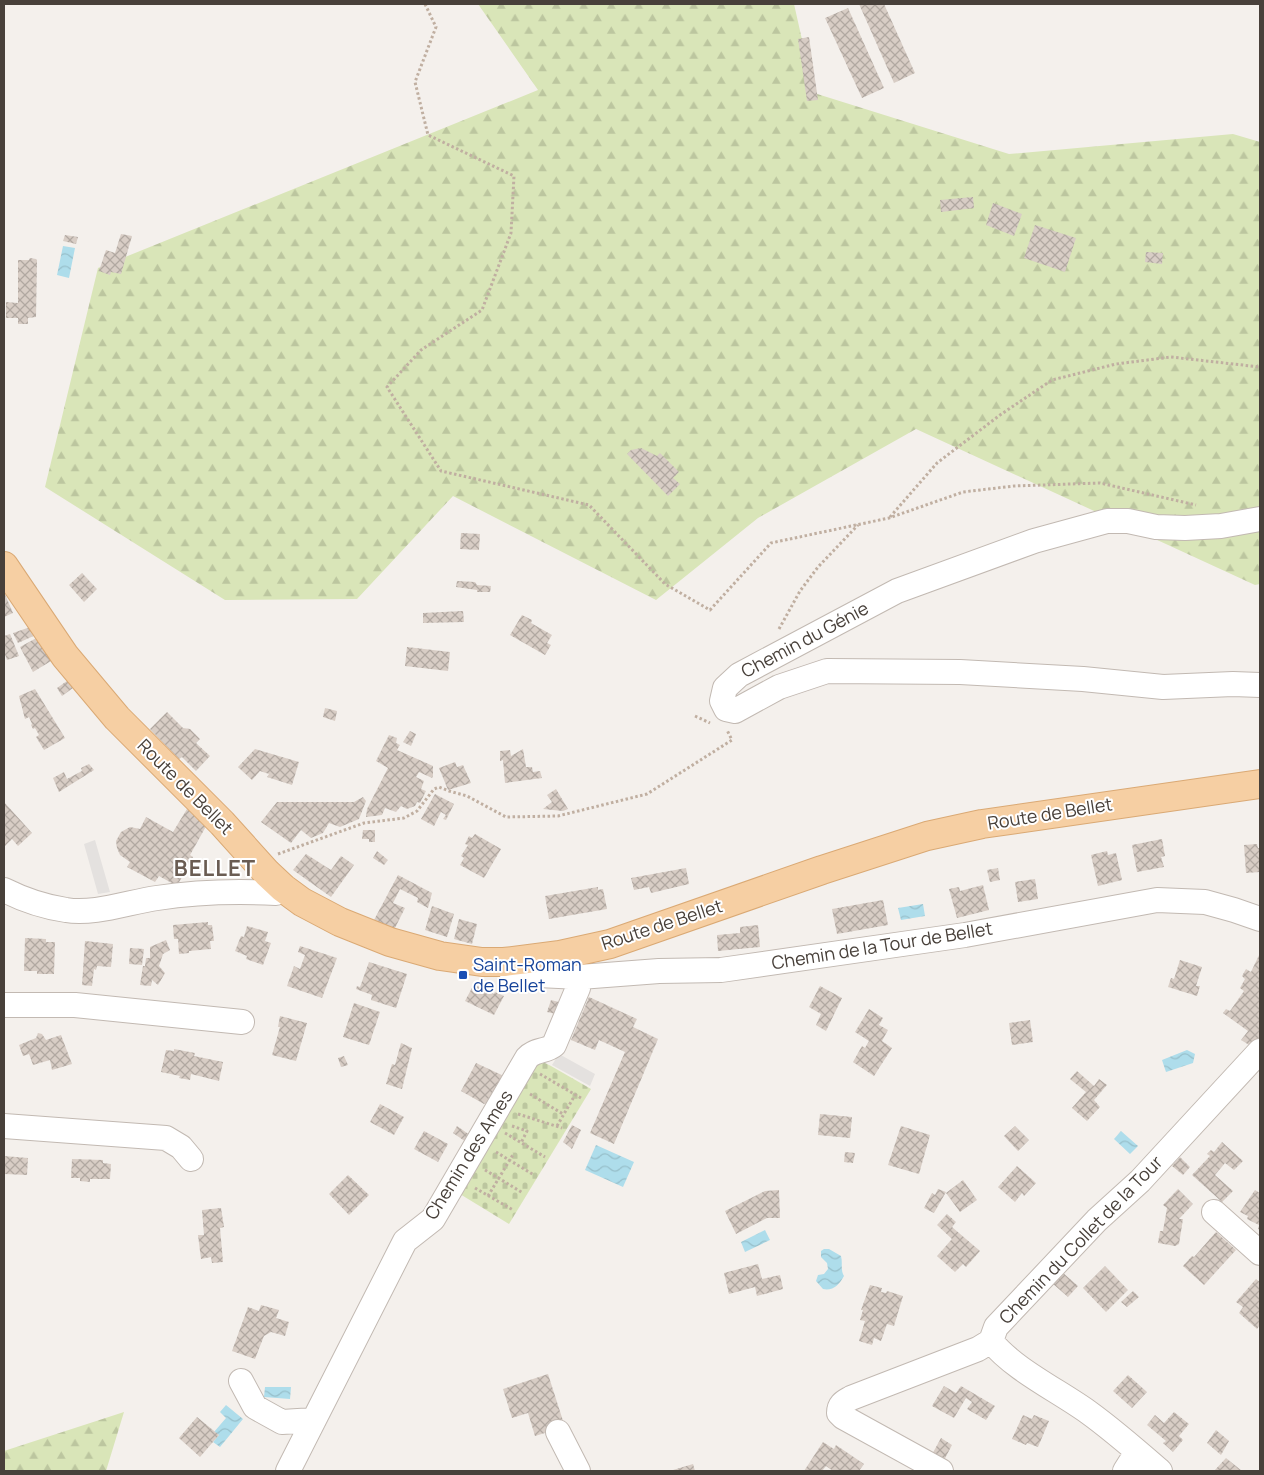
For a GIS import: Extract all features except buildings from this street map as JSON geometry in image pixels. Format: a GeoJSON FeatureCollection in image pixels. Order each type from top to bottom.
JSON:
{"type":"FeatureCollection","features":[{"type":"Feature","properties":{"kind":"main road","name":"Route de Bellet"},"geometry":{"type":"LineString","coordinates":[[4,566],[65,656],[116,718],[222,823],[283,888],[302,902],[340,922],[390,942],[440,956],[482,962],[504,962],[560,955],[610,944],[822,870],[927,836],[982,824],[1260,784]]}},
{"type":"Feature","properties":{"kind":"street","name":"Chemin du Génie"},"geometry":{"type":"LineString","coordinates":[[1260,519],[1221,526],[1185,528],[1156,527],[1128,521],[1107,521],[1043,538],[897,591],[739,675],[725,688],[722,701],[726,709],[735,711],[780,687],[827,671],[960,672],[1083,678],[1163,687],[1233,684],[1260,686]]}},
{"type":"Feature","properties":{"kind":"street"},"geometry":{"type":"LineString","coordinates":[[4,890],[66,911],[218,892],[276,893],[283,888]]}},
{"type":"Feature","properties":{"kind":"street","name":"Chemin de la Tour de Bellet"},"geometry":{"type":"LineString","coordinates":[[504,962],[510,971],[517,974],[580,977],[660,971],[730,969],[965,934],[1157,900],[1205,902],[1260,919]]}},
{"type":"Feature","properties":{"kind":"street","name":"Chemin des Ames"},"geometry":{"type":"LineString","coordinates":[[288,1471],[405,1241],[433,1220],[527,1058],[531,1053],[549,1049],[554,1045],[578,988],[580,977]]}},
{"type":"Feature","properties":{"kind":"street"},"geometry":{"type":"LineString","coordinates":[[4,1005],[75,1005],[242,1022]]}},
{"type":"Feature","properties":{"kind":"street","name":"Chemin du Collet de la Tour"},"geometry":{"type":"LineString","coordinates":[[1160,1471],[1131,1462],[1090,1413],[1016,1364],[991,1342],[996,1327],[1057,1261],[1096,1220],[1140,1181],[1260,1051]]}},
{"type":"Feature","properties":{"kind":"street"},"geometry":{"type":"LineString","coordinates":[[4,1126],[166,1138],[181,1147],[191,1159]]}},
{"type":"Feature","properties":{"kind":"street"},"geometry":{"type":"LineString","coordinates":[[1214,1212],[1260,1254]]}},
{"type":"Feature","properties":{"kind":"street"},"geometry":{"type":"LineString","coordinates":[[941,1471],[842,1417],[839,1413],[839,1408],[842,1403],[852,1398],[978,1349],[991,1342]]}},
{"type":"Feature","properties":{"kind":"street"},"geometry":{"type":"LineString","coordinates":[[241,1381],[254,1408],[282,1422],[314,1420]]}},
{"type":"Feature","properties":{"kind":"street"},"geometry":{"type":"LineString","coordinates":[[558,1432],[578,1471]]}},
{"type":"Feature","properties":{"kind":"path"},"geometry":{"type":"LineString","coordinates":[[425,4],[436,27],[415,82],[428,134],[514,176],[511,233],[482,310],[420,350],[387,387],[441,471],[589,505],[665,584],[710,610],[771,543],[889,518],[963,492],[1100,483],[1202,507]]}},
{"type":"Feature","properties":{"kind":"path"},"geometry":{"type":"LineString","coordinates":[[889,518],[937,463],[1000,415],[1052,380],[1116,364],[1171,356],[1260,367]]}},
{"type":"Feature","properties":{"kind":"path"},"geometry":{"type":"LineString","coordinates":[[772,658],[773,639],[800,591],[818,567],[858,525]]}},
{"type":"Feature","properties":{"kind":"path"},"geometry":{"type":"LineString","coordinates":[[695,716],[713,724]]}},
{"type":"Feature","properties":{"kind":"path"},"geometry":{"type":"LineString","coordinates":[[257,862],[364,822],[404,818],[417,811],[434,790],[439,787],[467,796],[506,817],[558,816],[646,794],[732,740],[726,728]]}},
{"type":"Feature","properties":{"kind":"path"},"geometry":{"type":"LineString","coordinates":[[536,1072],[581,1098]]}},
{"type":"Feature","properties":{"kind":"path"},"geometry":{"type":"LineString","coordinates":[[525,1092],[563,1114]]}},
{"type":"Feature","properties":{"kind":"path"},"geometry":{"type":"LineString","coordinates":[[556,1126],[575,1095]]}},
{"type":"Feature","properties":{"kind":"path"},"geometry":{"type":"LineString","coordinates":[[513,1112],[562,1128]]}},
{"type":"Feature","properties":{"kind":"path"},"geometry":{"type":"LineString","coordinates":[[506,1125],[527,1131],[521,1143]]}},
{"type":"Feature","properties":{"kind":"path"},"geometry":{"type":"LineString","coordinates":[[499,1138],[502,1132],[545,1157]]}},
{"type":"Feature","properties":{"kind":"path"},"geometry":{"type":"LineString","coordinates":[[491,1150],[534,1175]]}},
{"type":"Feature","properties":{"kind":"path"},"geometry":{"type":"LineString","coordinates":[[488,1196],[514,1153]]}},
{"type":"Feature","properties":{"kind":"path"},"geometry":{"type":"LineString","coordinates":[[481,1168],[523,1193]]}},
{"type":"Feature","properties":{"kind":"path"},"geometry":{"type":"LineString","coordinates":[[474,1188],[513,1210]]}},
{"type":"Feature","properties":{"kind":"green space"},"geometry":{"type":"Polygon","coordinates":[[[478,4],[794,4],[814,93],[1009,154],[1233,134],[1260,142],[1260,584],[1255,585],[916,429],[758,518],[656,600],[453,496],[357,599],[225,600],[45,487],[98,268],[538,90],[478,4]]]}},
{"type":"Feature","properties":{"kind":"green space"},"geometry":{"type":"Polygon","coordinates":[[[533,1057],[591,1089],[509,1224],[455,1191],[533,1057]]]}},
{"type":"Feature","properties":{"kind":"green space"},"geometry":{"type":"Polygon","coordinates":[[[124,1412],[106,1471],[4,1471],[4,1451],[124,1412]]]}},
{"type":"Feature","properties":{"kind":"shaded area"},"geometry":{"type":"Polygon","coordinates":[[[95,840],[110,892],[98,894],[84,844],[95,840]]]}},
{"type":"Feature","properties":{"kind":"shaded area"},"geometry":{"type":"Polygon","coordinates":[[[559,1054],[595,1074],[590,1086],[552,1065],[559,1054]]]}},
{"type":"Feature","properties":{"kind":"water"},"geometry":{"type":"Polygon","coordinates":[[[63,246],[75,248],[69,278],[57,275],[63,246]]]}},
{"type":"Feature","properties":{"kind":"water"},"geometry":{"type":"Polygon","coordinates":[[[923,904],[925,916],[901,920],[898,908],[923,904]]]}},
{"type":"Feature","properties":{"kind":"water"},"geometry":{"type":"Polygon","coordinates":[[[1187,1050],[1195,1054],[1193,1063],[1166,1072],[1162,1060],[1187,1050]]]}},
{"type":"Feature","properties":{"kind":"water"},"geometry":{"type":"Polygon","coordinates":[[[1121,1131],[1138,1146],[1130,1154],[1114,1139],[1121,1131]]]}},
{"type":"Feature","properties":{"kind":"water"},"geometry":{"type":"Polygon","coordinates":[[[596,1145],[634,1162],[623,1187],[585,1170],[596,1145]]]}},
{"type":"Feature","properties":{"kind":"water"},"geometry":{"type":"Polygon","coordinates":[[[765,1230],[770,1240],[745,1252],[741,1242],[765,1230]]]}},
{"type":"Feature","properties":{"kind":"water"},"geometry":{"type":"Polygon","coordinates":[[[829,1249],[841,1256],[842,1259],[844,1276],[838,1285],[830,1289],[823,1289],[816,1281],[818,1275],[824,1274],[828,1269],[827,1263],[821,1257],[821,1251],[829,1249]]]}},
{"type":"Feature","properties":{"kind":"water"},"geometry":{"type":"Polygon","coordinates":[[[265,1387],[291,1387],[290,1399],[264,1397],[265,1387]]]}},
{"type":"Feature","properties":{"kind":"water"},"geometry":{"type":"Polygon","coordinates":[[[226,1405],[243,1419],[220,1447],[213,1442],[219,1435],[214,1432],[226,1418],[220,1412],[226,1405]]]}},
{"type":"Feature","properties":{"kind":"place","name":"Saint-Roman de Bellet"},"geometry":{"type":"Point","coordinates":[463,975]}},
{"type":"Feature","properties":{"kind":"district","name":"BELLET"},"geometry":{"type":"Point","coordinates":[215,868]}}]}
